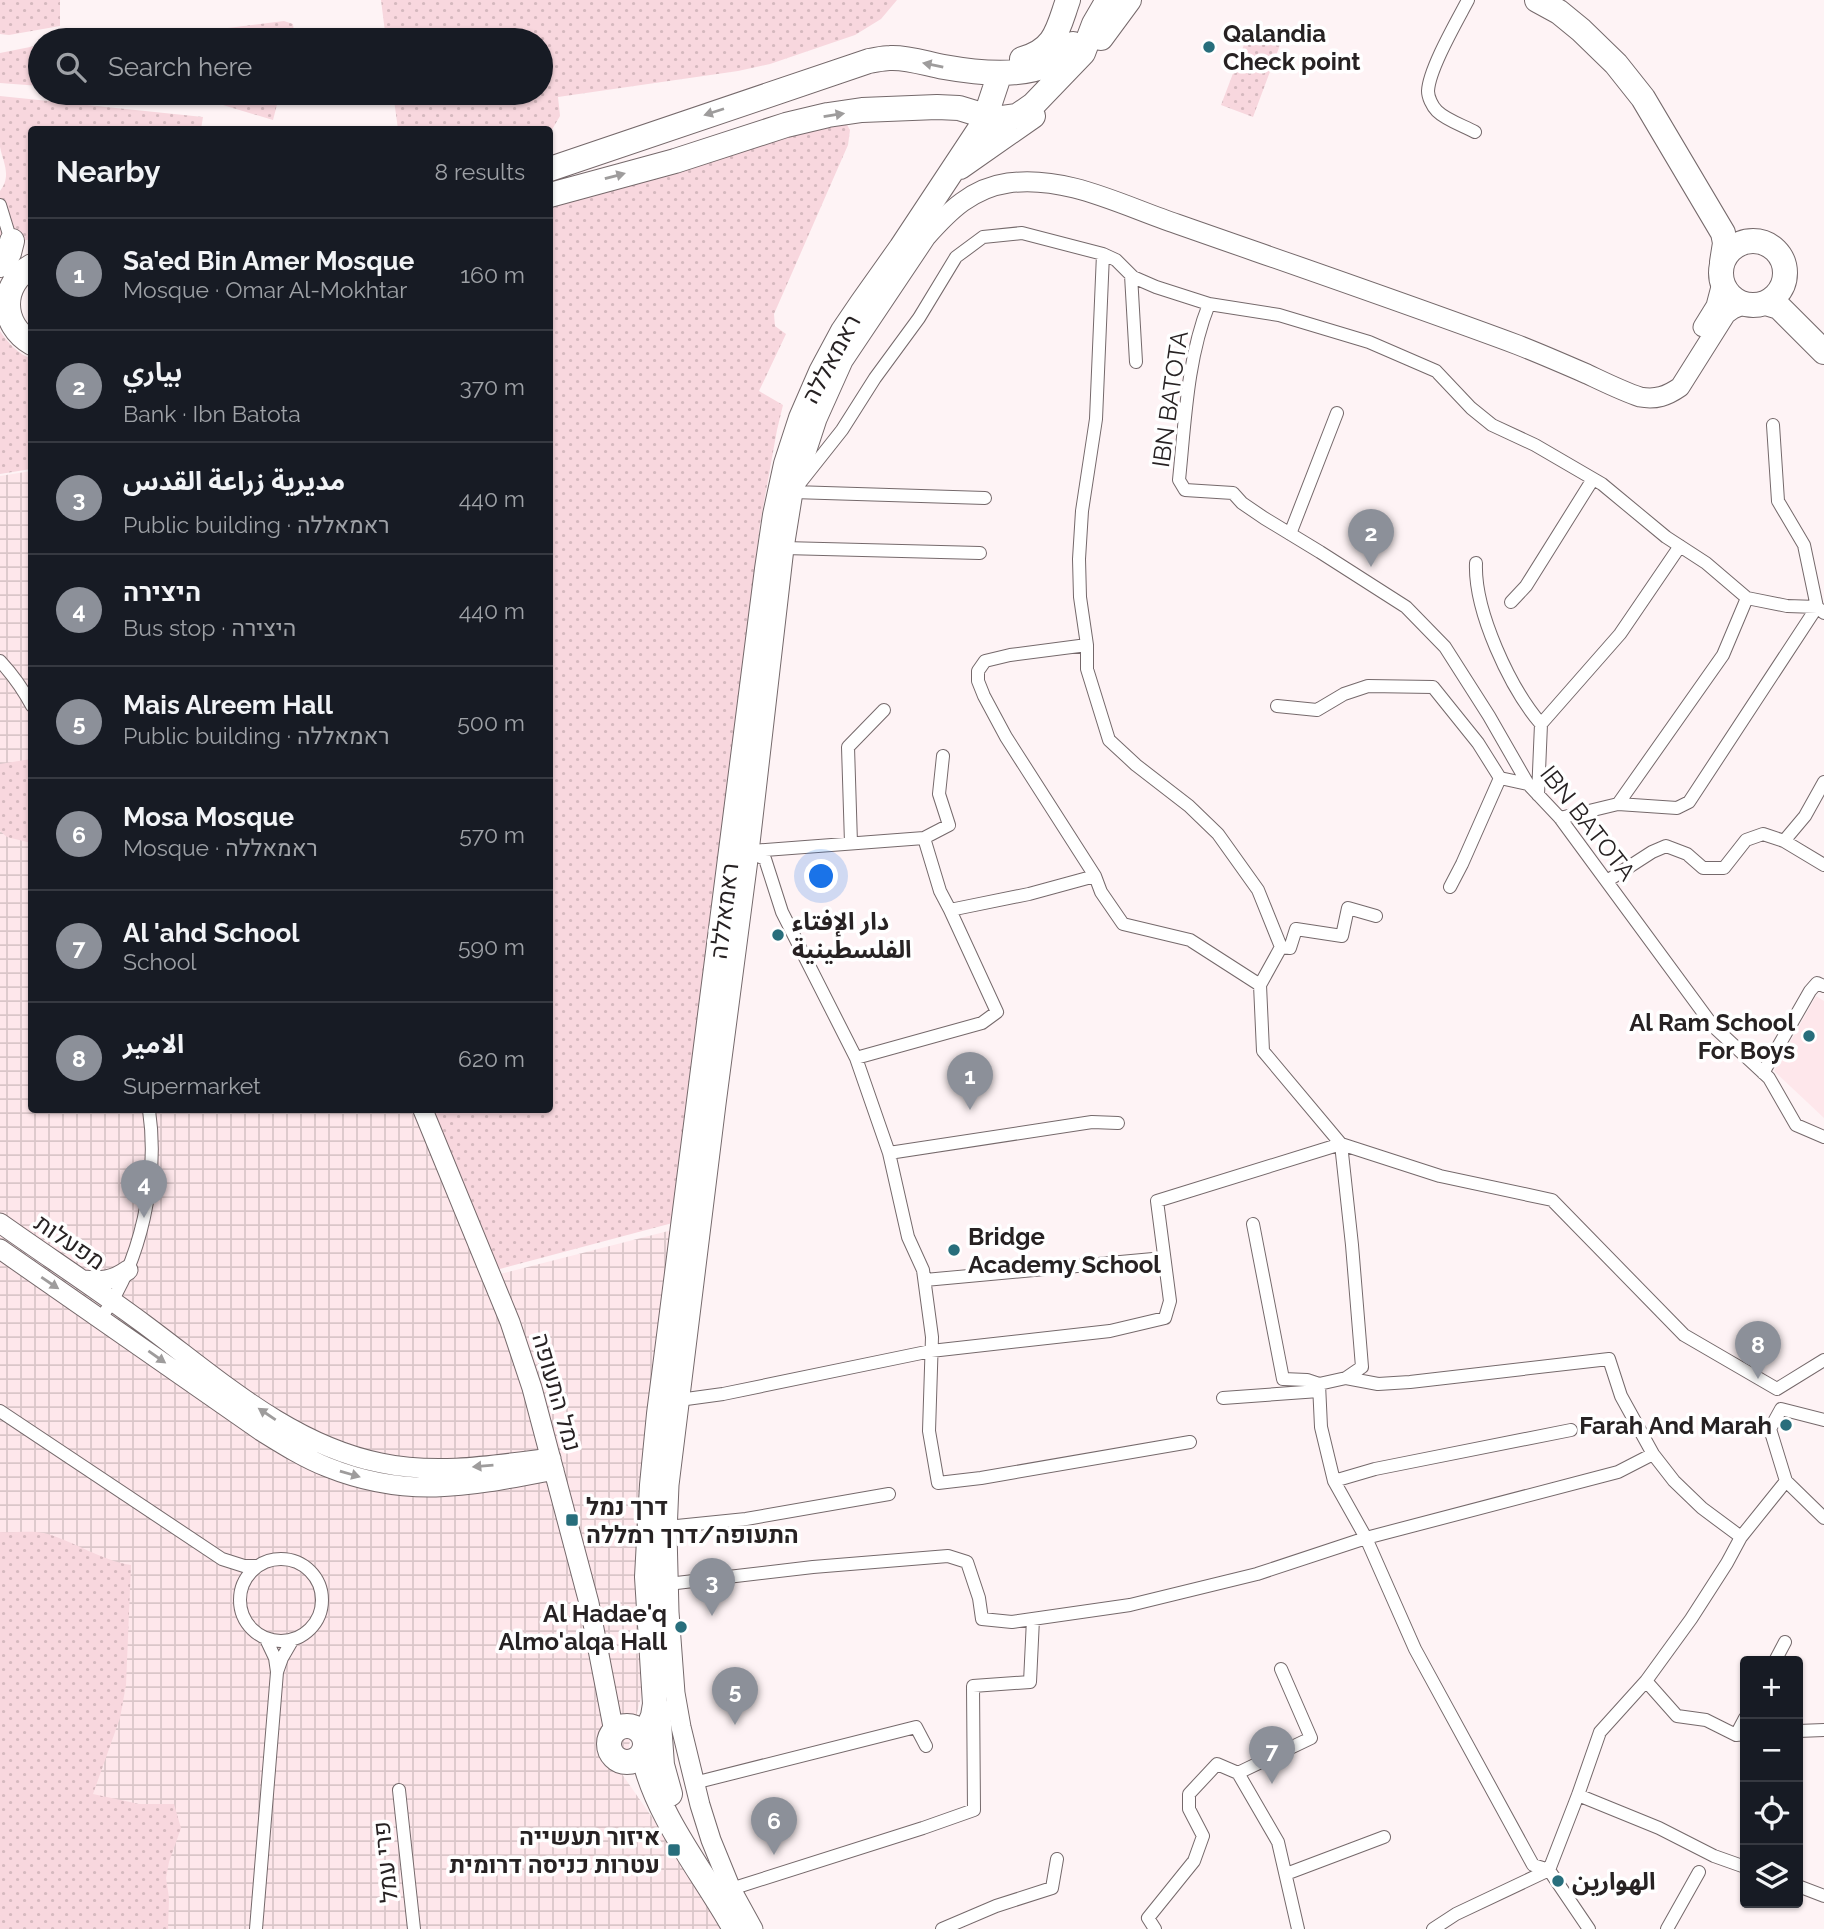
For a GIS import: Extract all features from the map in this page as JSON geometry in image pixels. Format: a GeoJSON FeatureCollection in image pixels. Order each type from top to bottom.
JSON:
{"type":"FeatureCollection","features":[{"type":"Feature","properties":{"kind":"highway"},"geometry":{"type":"LineString","coordinates":[[967,70],[1031,56],[1041,51],[1051,43],[1058,32],[1068,0]]}},
{"type":"Feature","properties":{"kind":"highway"},"geometry":{"type":"LineString","coordinates":[[1077,36],[1082,0]]}},
{"type":"Feature","properties":{"kind":"highway"},"geometry":{"type":"LineString","coordinates":[[553,168],[869,61],[899,58],[1000,73],[1044,66],[1066,53],[1095,0]]}},
{"type":"Feature","properties":{"kind":"highway"},"geometry":{"type":"LineString","coordinates":[[1537,0],[1559,12],[1581,30],[1616,64],[1643,98],[1723,233],[1725,243],[1722,272],[1727,292],[1735,299],[1779,307],[1824,352]]}},
{"type":"Feature","properties":{"kind":"highway"},"geometry":{"type":"LineString","coordinates":[[1559,0],[1584,19]]}},
{"type":"Feature","properties":{"kind":"highway"},"geometry":{"type":"LineString","coordinates":[[1564,0],[1626,60],[1662,114],[1723,219],[1747,242]]}},
{"type":"Feature","properties":{"kind":"highway"},"geometry":{"type":"LineString","coordinates":[[553,194],[828,115],[862,110],[937,107],[959,108],[985,118],[1017,116],[1033,104],[1083,53],[1094,24],[1119,4]]}},
{"type":"Feature","properties":{"kind":"highway","name":"ראמאללה"},"geometry":{"type":"LineString","coordinates":[[942,185],[967,161],[1010,133],[1046,104],[1080,67],[1119,4]]}},
{"type":"Feature","properties":{"kind":"highway","name":"ראמאללה"},"geometry":{"type":"LineString","coordinates":[[631,1740],[651,1709],[653,1681],[647,1577],[656,1446],[776,506],[801,418],[821,372],[843,331],[985,118],[1000,73]]}},
{"type":"Feature","properties":{"kind":"highway"},"geometry":{"type":"LineString","coordinates":[[937,107],[956,118],[961,127],[964,153]]}},
{"type":"Feature","properties":{"kind":"highway"},"geometry":{"type":"LineString","coordinates":[[1722,272],[1728,252],[1736,245],[1756,240],[1776,249],[1785,268],[1787,296],[1793,308],[1824,341]]}},
{"type":"Feature","properties":{"kind":"highway"},"geometry":{"type":"LineString","coordinates":[[18,263],[3,302],[14,328],[28,340]]}},
{"type":"Feature","properties":{"kind":"highway"},"geometry":{"type":"LineString","coordinates":[[1755,303],[1775,297],[1785,278]]}},
{"type":"Feature","properties":{"kind":"highway"},"geometry":{"type":"LineString","coordinates":[[653,1681],[661,1730],[662,1765],[686,1849]]}},
{"type":"Feature","properties":{"kind":"highway"},"geometry":{"type":"LineString","coordinates":[[631,1740],[642,1791],[686,1849],[735,1927]]}},
{"type":"Feature","properties":{"kind":"street"},"geometry":{"type":"LineString","coordinates":[[1468,0],[1432,75],[1428,92],[1438,112],[1475,132]]}},
{"type":"Feature","properties":{"kind":"street"},"geometry":{"type":"LineString","coordinates":[[735,1927],[731,1889],[711,1840],[694,1783],[675,1693],[668,1584],[669,1485],[749,852],[784,548],[793,492],[807,445],[834,379],[849,352],[926,237],[950,210],[963,199],[978,192],[1007,183],[1024,182],[1076,187],[1554,359],[1640,397],[1659,398],[1669,395],[1689,361],[1726,314],[1733,309],[1755,303]]}},
{"type":"Feature","properties":{"kind":"street"},"geometry":{"type":"LineString","coordinates":[[2,211],[18,263]]}},
{"type":"Feature","properties":{"kind":"street","name":"IBN BATOTA"},"geometry":{"type":"LineString","coordinates":[[793,492],[842,429],[875,377],[919,318],[956,257],[983,237],[1022,233],[1103,254],[1116,260],[1131,275],[1156,287],[1209,304],[1192,368],[1179,480],[1185,490],[1233,493],[1242,503],[1406,607],[1445,647],[1528,784],[1560,818],[1713,1026],[1769,1078],[1796,1125],[1824,1137]]}},
{"type":"Feature","properties":{"kind":"street"},"geometry":{"type":"LineString","coordinates":[[1103,254],[1096,419],[1082,511],[1079,559],[1087,669],[1109,740],[1136,765],[1189,806],[1218,834],[1258,890],[1281,947]]}},
{"type":"Feature","properties":{"kind":"street"},"geometry":{"type":"LineString","coordinates":[[1689,361],[1716,306],[1722,272]]}},
{"type":"Feature","properties":{"kind":"street"},"geometry":{"type":"LineString","coordinates":[[1131,275],[1136,362]]}},
{"type":"Feature","properties":{"kind":"street"},"geometry":{"type":"LineString","coordinates":[[1209,304],[1279,315],[1369,342],[1436,371],[1471,408],[1492,425],[1535,445],[1593,480],[1747,598],[1820,610]]}},
{"type":"Feature","properties":{"kind":"street"},"geometry":{"type":"LineString","coordinates":[[1290,534],[1337,413]]}},
{"type":"Feature","properties":{"kind":"street"},"geometry":{"type":"LineString","coordinates":[[1560,818],[1618,804],[1677,808],[1689,802],[1820,610],[1804,545],[1778,501],[1773,425]]}},
{"type":"Feature","properties":{"kind":"street"},"geometry":{"type":"LineString","coordinates":[[1511,602],[1525,586],[1593,480]]}},
{"type":"Feature","properties":{"kind":"street"},"geometry":{"type":"LineString","coordinates":[[793,492],[985,499]]}},
{"type":"Feature","properties":{"kind":"street"},"geometry":{"type":"LineString","coordinates":[[1538,795],[1541,724],[1620,634],[1680,546]]}},
{"type":"Feature","properties":{"kind":"street"},"geometry":{"type":"LineString","coordinates":[[784,548],[980,552]]}},
{"type":"Feature","properties":{"kind":"street"},"geometry":{"type":"LineString","coordinates":[[1476,563],[1475,577],[1487,624],[1526,706],[1541,724]]}},
{"type":"Feature","properties":{"kind":"street"},"geometry":{"type":"LineString","coordinates":[[1618,804],[1723,655],[1747,598]]}},
{"type":"Feature","properties":{"kind":"street"},"geometry":{"type":"LineString","coordinates":[[1087,645],[985,661],[978,671],[978,681],[1006,737],[1122,923],[1189,940],[1260,985]]}},
{"type":"Feature","properties":{"kind":"street"},"geometry":{"type":"LineString","coordinates":[[0,661],[28,697]]}},
{"type":"Feature","properties":{"kind":"street"},"geometry":{"type":"LineString","coordinates":[[1278,706],[1317,710],[1344,694],[1368,686],[1433,687],[1478,743],[1500,778],[1528,784]]}},
{"type":"Feature","properties":{"kind":"street"},"geometry":{"type":"LineString","coordinates":[[851,844],[848,747],[884,710]]}},
{"type":"Feature","properties":{"kind":"street"},"geometry":{"type":"LineString","coordinates":[[749,852],[924,838],[949,825],[939,794],[943,757]]}},
{"type":"Feature","properties":{"kind":"street"},"geometry":{"type":"LineString","coordinates":[[1450,887],[1500,778]]}},
{"type":"Feature","properties":{"kind":"street"},"geometry":{"type":"LineString","coordinates":[[1784,841],[1805,816],[1824,782]]}},
{"type":"Feature","properties":{"kind":"street"},"geometry":{"type":"LineString","coordinates":[[1607,881],[1666,846],[1687,854],[1703,868],[1724,868],[1746,840],[1763,834],[1784,841],[1824,866]]}},
{"type":"Feature","properties":{"kind":"street"},"geometry":{"type":"LineString","coordinates":[[856,1058],[982,1023],[997,1012],[940,891],[924,838]]}},
{"type":"Feature","properties":{"kind":"street"},"geometry":{"type":"LineString","coordinates":[[749,852],[765,859],[782,912],[856,1058],[889,1153],[908,1237],[925,1280],[932,1336],[929,1432],[938,1483],[1190,1442]]}},
{"type":"Feature","properties":{"kind":"street"},"geometry":{"type":"LineString","coordinates":[[950,910],[1029,894],[1095,876]]}},
{"type":"Feature","properties":{"kind":"street"},"geometry":{"type":"LineString","coordinates":[[1281,947],[1290,948],[1296,929],[1342,936],[1348,908],[1376,916]]}},
{"type":"Feature","properties":{"kind":"street"},"geometry":{"type":"LineString","coordinates":[[1281,947],[1260,985],[1263,1051],[1341,1144],[1440,1176],[1552,1200],[1684,1335],[1777,1389],[1781,1409],[1770,1429],[1786,1481],[1823,1516]]}},
{"type":"Feature","properties":{"kind":"street"},"geometry":{"type":"LineString","coordinates":[[1763,1073],[1810,991],[1816,983],[1824,986]]}},
{"type":"Feature","properties":{"kind":"street"},"geometry":{"type":"LineString","coordinates":[[101,1318],[113,1301],[128,1270],[149,1195],[152,1145],[149,1113]]}},
{"type":"Feature","properties":{"kind":"street","name":"נמל התעופה"},"geometry":{"type":"LineString","coordinates":[[424,1113],[510,1322],[533,1388],[589,1603],[608,1700],[631,1740]]}},
{"type":"Feature","properties":{"kind":"street"},"geometry":{"type":"LineString","coordinates":[[889,1153],[1091,1122],[1118,1123]]}},
{"type":"Feature","properties":{"kind":"street"},"geometry":{"type":"LineString","coordinates":[[679,1400],[723,1394],[931,1351],[1110,1331],[1165,1318],[1170,1301],[1157,1201],[1341,1144]]}},
{"type":"Feature","properties":{"kind":"street"},"geometry":{"type":"LineString","coordinates":[[1223,1398],[1319,1387],[1346,1378],[1362,1367],[1341,1144]]}},
{"type":"Feature","properties":{"kind":"street","name":"מפעלות"},"geometry":{"type":"LineString","coordinates":[[0,1223],[113,1301],[239,1394],[276,1419],[323,1445],[349,1455],[412,1467],[553,1464]]}},
{"type":"Feature","properties":{"kind":"street"},"geometry":{"type":"LineString","coordinates":[[1253,1224],[1283,1379],[1307,1380],[1319,1387]]}},
{"type":"Feature","properties":{"kind":"street","name":"מפעלות"},"geometry":{"type":"LineString","coordinates":[[0,1249],[261,1431],[327,1467],[388,1485],[418,1488],[481,1484],[553,1464]]}},
{"type":"Feature","properties":{"kind":"street"},"geometry":{"type":"LineString","coordinates":[[925,1280],[1164,1258]]}},
{"type":"Feature","properties":{"kind":"street"},"geometry":{"type":"LineString","coordinates":[[82,1280],[103,1282],[128,1270]]}},
{"type":"Feature","properties":{"kind":"street"},"geometry":{"type":"LineString","coordinates":[[1346,1378],[1378,1384],[1410,1382],[1609,1359],[1621,1396],[1653,1454],[1692,1499],[1741,1537]]}},
{"type":"Feature","properties":{"kind":"street"},"geometry":{"type":"LineString","coordinates":[[1777,1389],[1824,1360]]}},
{"type":"Feature","properties":{"kind":"street"},"geometry":{"type":"LineString","coordinates":[[1319,1387],[1321,1427],[1334,1481],[1366,1538],[1415,1649],[1533,1865],[1549,1870],[1589,1929]]}},
{"type":"Feature","properties":{"kind":"street"},"geometry":{"type":"LineString","coordinates":[[1781,1409],[1824,1420]]}},
{"type":"Feature","properties":{"kind":"street"},"geometry":{"type":"LineString","coordinates":[[0,1410],[222,1559],[244,1566],[258,1566],[272,1560],[280,1560],[295,1562],[309,1570],[318,1583],[321,1606],[316,1620],[306,1632],[293,1639],[266,1639],[253,1631],[244,1619],[240,1604],[241,1590],[246,1579],[258,1566]]}},
{"type":"Feature","properties":{"kind":"street"},"geometry":{"type":"LineString","coordinates":[[1334,1481],[1375,1469],[1571,1430]]}},
{"type":"Feature","properties":{"kind":"street"},"geometry":{"type":"LineString","coordinates":[[668,1584],[813,1567],[948,1556],[967,1562],[979,1598],[982,1619],[1012,1622],[1130,1605],[1257,1574],[1366,1538],[1618,1472],[1653,1454]]}},
{"type":"Feature","properties":{"kind":"street"},"geometry":{"type":"LineString","coordinates":[[1433,1929],[1456,1914],[1549,1870],[1600,1731],[1646,1681],[1691,1619],[1741,1537],[1786,1481]]}},
{"type":"Feature","properties":{"kind":"street"},"geometry":{"type":"LineString","coordinates":[[667,1527],[746,1519],[889,1494]]}},
{"type":"Feature","properties":{"kind":"street"},"geometry":{"type":"LineString","coordinates":[[222,1559],[241,1590]]}},
{"type":"Feature","properties":{"kind":"street"},"geometry":{"type":"LineString","coordinates":[[731,1889],[974,1810],[973,1686],[1030,1682],[1033,1619]]}},
{"type":"Feature","properties":{"kind":"street"},"geometry":{"type":"LineString","coordinates":[[256,1929],[277,1672],[275,1658],[266,1639]]}},
{"type":"Feature","properties":{"kind":"street"},"geometry":{"type":"LineString","coordinates":[[277,1672],[293,1639]]}},
{"type":"Feature","properties":{"kind":"street"},"geometry":{"type":"LineString","coordinates":[[1778,1656],[1785,1642]]}},
{"type":"Feature","properties":{"kind":"street"},"geometry":{"type":"LineString","coordinates":[[1238,1773],[1311,1738],[1281,1669]]}},
{"type":"Feature","properties":{"kind":"street"},"geometry":{"type":"LineString","coordinates":[[1646,1681],[1677,1716],[1706,1720],[1740,1735]]}},
{"type":"Feature","properties":{"kind":"street"},"geometry":{"type":"LineString","coordinates":[[694,1783],[916,1727],[926,1746]]}},
{"type":"Feature","properties":{"kind":"street"},"geometry":{"type":"LineString","coordinates":[[1803,1731],[1824,1730]]}},
{"type":"Feature","properties":{"kind":"street"},"geometry":{"type":"LineString","coordinates":[[1155,1929],[1148,1918],[1194,1861],[1203,1836],[1189,1809],[1189,1794],[1217,1763],[1238,1773],[1278,1842],[1298,1929]]}},
{"type":"Feature","properties":{"kind":"street","name":"פרי עמל"},"geometry":{"type":"LineString","coordinates":[[399,1790],[414,1929]]}},
{"type":"Feature","properties":{"kind":"street"},"geometry":{"type":"LineString","coordinates":[[1578,1795],[1740,1865]]}},
{"type":"Feature","properties":{"kind":"street"},"geometry":{"type":"LineString","coordinates":[[1286,1874],[1384,1838]]}},
{"type":"Feature","properties":{"kind":"street"},"geometry":{"type":"LineString","coordinates":[[942,1929],[996,1906],[1052,1888],[1057,1858]]}},
{"type":"Feature","properties":{"kind":"street"},"geometry":{"type":"LineString","coordinates":[[1667,1929],[1699,1872]]}},
{"type":"Feature","properties":{"kind":"street"},"geometry":{"type":"LineString","coordinates":[[1803,1888],[1824,1896]]}},
{"type":"Feature","properties":{"kind":"shaded area"},"geometry":{"type":"Polygon","coordinates":[[[0,0],[60,0],[60,26],[28,28],[28,32],[0,34],[0,0]]]}},
{"type":"Feature","properties":{"kind":"shaded area"},"geometry":{"type":"Polygon","coordinates":[[[381,0],[897,0],[881,19],[855,35],[770,64],[558,97],[560,116],[553,128],[398,126],[395,105],[553,105],[553,28],[384,28],[381,0]]]}},
{"type":"Feature","properties":{"kind":"shaded area"},"geometry":{"type":"Polygon","coordinates":[[[284,21],[293,24],[294,28],[228,28],[284,21]]]}},
{"type":"Feature","properties":{"kind":"shaded area"},"geometry":{"type":"Polygon","coordinates":[[[1248,34],[1280,45],[1253,117],[1221,105],[1248,34]]]}},
{"type":"Feature","properties":{"kind":"shaded area"},"geometry":{"type":"Polygon","coordinates":[[[28,47],[28,85],[0,83],[0,53],[28,47]]]}},
{"type":"Feature","properties":{"kind":"shaded area"},"geometry":{"type":"Polygon","coordinates":[[[0,96],[28,99],[28,105],[87,105],[203,117],[202,126],[28,126],[28,240],[0,246],[0,191],[6,174],[0,147],[0,96]]]}},
{"type":"Feature","properties":{"kind":"shaded area"},"geometry":{"type":"Polygon","coordinates":[[[223,105],[277,105],[273,120],[223,105]]]}},
{"type":"Feature","properties":{"kind":"shaded area"},"geometry":{"type":"Polygon","coordinates":[[[844,120],[850,130],[848,145],[774,314],[775,326],[786,334],[759,391],[783,405],[760,524],[680,1221],[496,1270],[431,1113],[553,1113],[553,207],[740,148],[844,120]]]}},
{"type":"Feature","properties":{"kind":"shaded area"},"geometry":{"type":"Polygon","coordinates":[[[0,331],[14,348],[28,357],[28,469],[0,474],[0,331]]]}},
{"type":"Feature","properties":{"kind":"shaded area"},"geometry":{"type":"Polygon","coordinates":[[[28,471],[28,1113],[417,1113],[488,1277],[680,1228],[642,1693],[622,1774],[679,1856],[723,1929],[0,1929],[0,476],[28,471]]]}},
{"type":"Feature","properties":{"kind":"shaded area"},"geometry":{"type":"Polygon","coordinates":[[[28,760],[28,842],[7,837],[0,831],[0,764],[28,760]]]}},
{"type":"Feature","properties":{"kind":"shaded area","name":"Al Ram School For Boys"},"geometry":{"type":"Polygon","coordinates":[[[1816,996],[1824,1001],[1824,1118],[1774,1071],[1816,996]]]}},
{"type":"Feature","properties":{"kind":"shaded area"},"geometry":{"type":"Polygon","coordinates":[[[0,1532],[44,1533],[131,1565],[126,1685],[120,1718],[93,1794],[139,1804],[174,1804],[181,1828],[166,1878],[169,1898],[168,1929],[0,1929],[0,1532]]]}},
{"type":"Feature","properties":{"kind":"place","name":"Qalandia Check point"},"geometry":{"type":"Point","coordinates":[1209,47]}},
{"type":"Feature","properties":{"kind":"place","name":"بياري"},"geometry":{"type":"Point","coordinates":[1371,567]}},
{"type":"Feature","properties":{"kind":"place","name":"دار الإفتاء الفلسطينية"},"geometry":{"type":"Point","coordinates":[778,935]}},
{"type":"Feature","properties":{"kind":"place","name":"Al Ram School For Boys"},"geometry":{"type":"Point","coordinates":[1809,1036]}},
{"type":"Feature","properties":{"kind":"place","name":"Sa'ed Bin Amer Mosque"},"geometry":{"type":"Point","coordinates":[970,1110]}},
{"type":"Feature","properties":{"kind":"place","name":"היצירה"},"geometry":{"type":"Point","coordinates":[144,1218]}},
{"type":"Feature","properties":{"kind":"place","name":"Bridge Academy School"},"geometry":{"type":"Point","coordinates":[954,1250]}},
{"type":"Feature","properties":{"kind":"place","name":"الامير"},"geometry":{"type":"Point","coordinates":[1758,1379]}},
{"type":"Feature","properties":{"kind":"place","name":"Farah And Marah"},"geometry":{"type":"Point","coordinates":[1786,1425]}},
{"type":"Feature","properties":{"kind":"place","name":"דרך נמל התעופה/דרך רמללה"},"geometry":{"type":"Point","coordinates":[572,1520]}},
{"type":"Feature","properties":{"kind":"place","name":"مديرية زراعة القدس"},"geometry":{"type":"Point","coordinates":[712,1616]}},
{"type":"Feature","properties":{"kind":"place","name":"Al Hadae'q Almo'alqa Hall"},"geometry":{"type":"Point","coordinates":[681,1627]}},
{"type":"Feature","properties":{"kind":"place","name":"Mais Alreem Hall"},"geometry":{"type":"Point","coordinates":[735,1725]}},
{"type":"Feature","properties":{"kind":"place","name":"Al 'ahd School"},"geometry":{"type":"Point","coordinates":[1272,1784]}},
{"type":"Feature","properties":{"kind":"place","name":"איזור תעשייה עטרות כניסה דרומית"},"geometry":{"type":"Point","coordinates":[674,1850]}},
{"type":"Feature","properties":{"kind":"place","name":"Mosa Mosque"},"geometry":{"type":"Point","coordinates":[774,1855]}},
{"type":"Feature","properties":{"kind":"place","name":"الهوارين"},"geometry":{"type":"Point","coordinates":[1558,1881]}}]}
